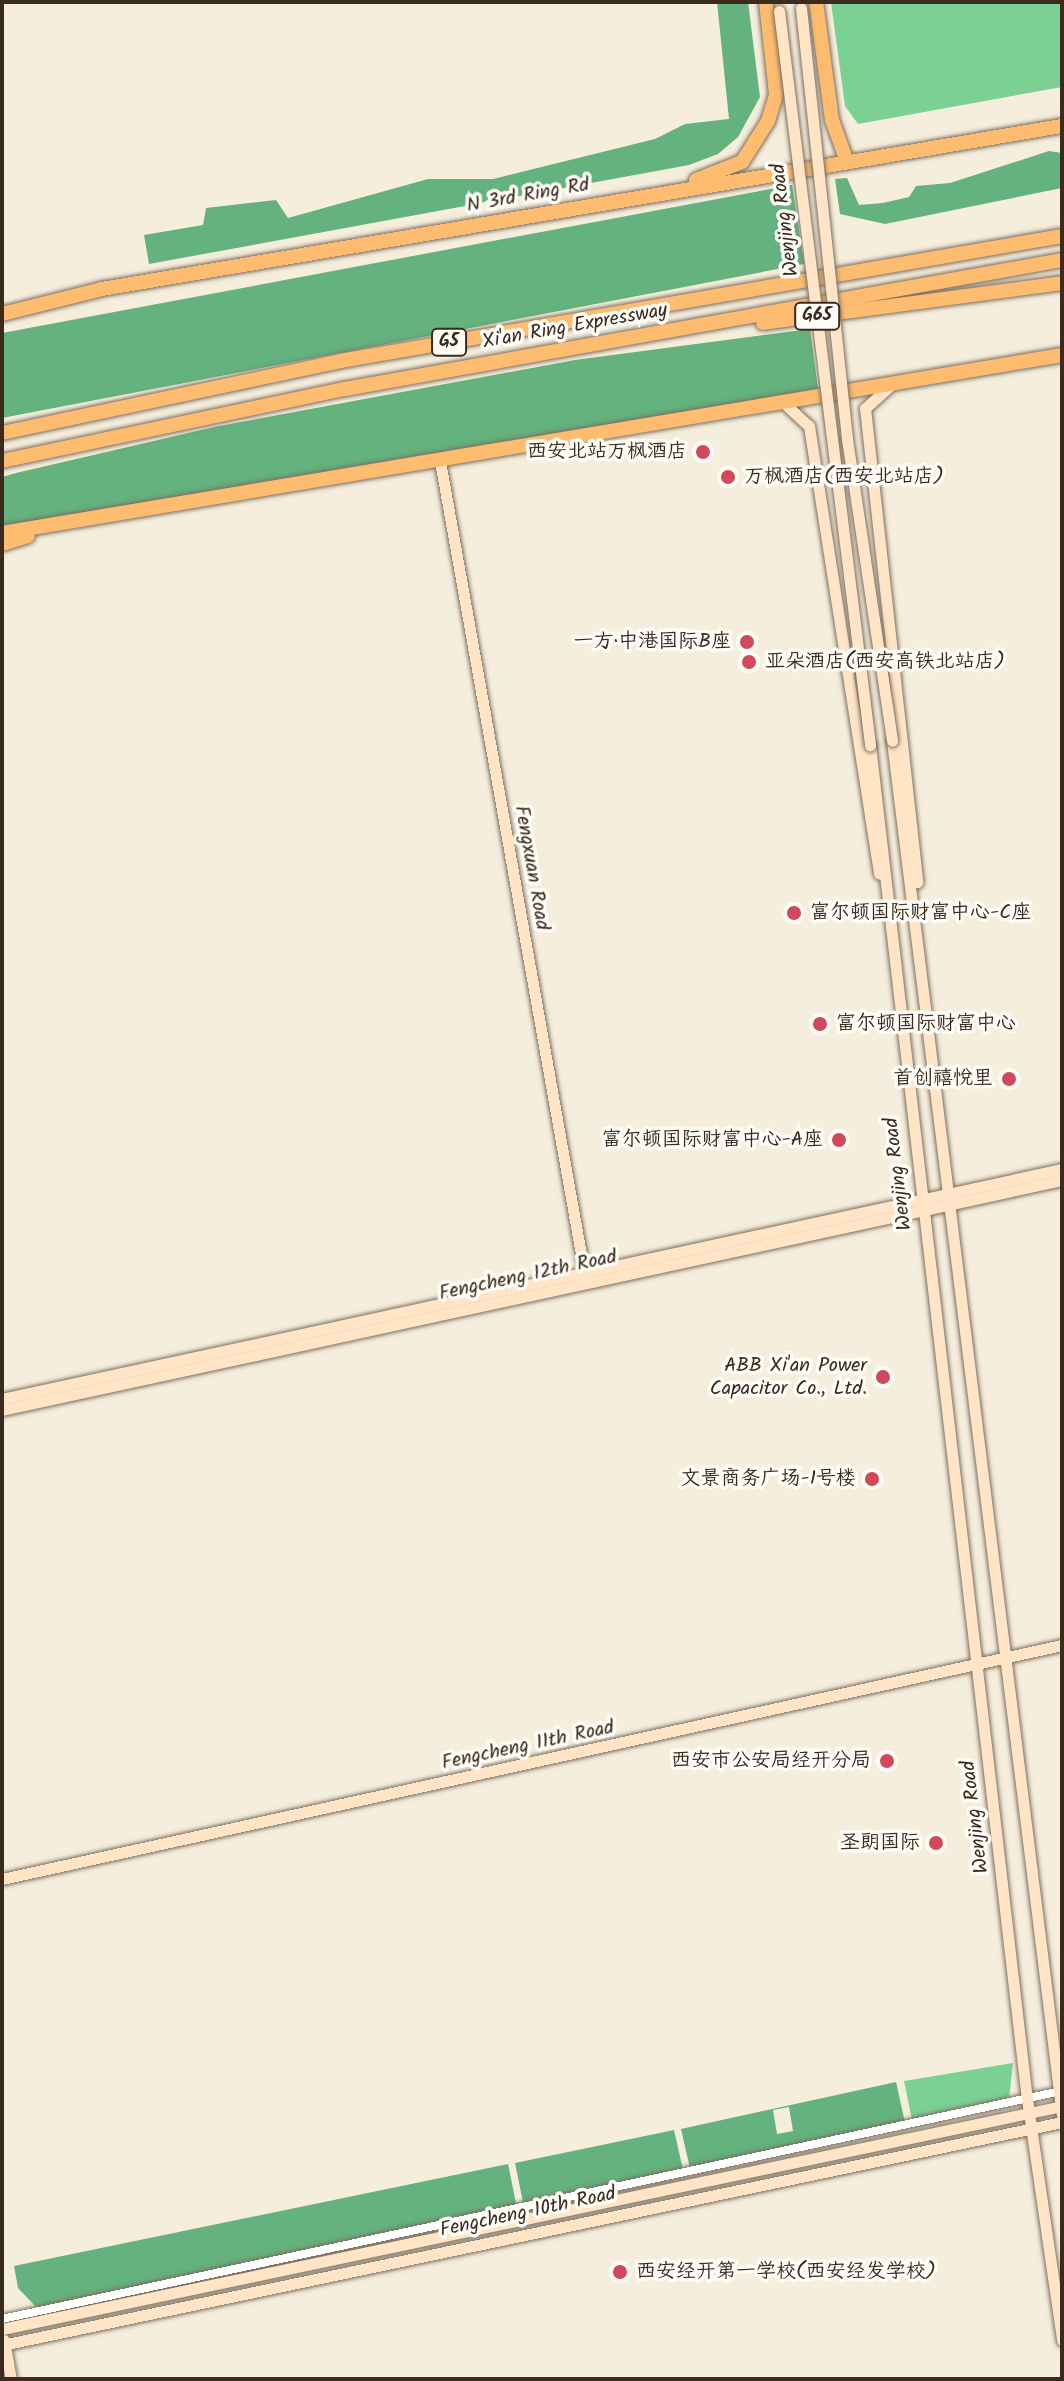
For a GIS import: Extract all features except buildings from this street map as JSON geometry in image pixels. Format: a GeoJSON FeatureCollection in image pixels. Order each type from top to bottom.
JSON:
{"type":"FeatureCollection","features":[{"type":"Feature","properties":{"kind":"highway"},"geometry":{"type":"LineString","coordinates":[[664,192],[742,162],[759,144],[776,94],[766,2]]}},
{"type":"Feature","properties":{"kind":"highway"},"geometry":{"type":"LineString","coordinates":[[816,2],[832,120],[847,162]]}},
{"type":"Feature","properties":{"kind":"highway","name":"N 3rd Ring Rd"},"geometry":{"type":"LineString","coordinates":[[2,314],[102,289],[1062,126]]}},
{"type":"Feature","properties":{"kind":"highway"},"geometry":{"type":"LineString","coordinates":[[900,264],[1062,228]]}},
{"type":"Feature","properties":{"kind":"highway","name":"Xi'an Ring Expressway"},"geometry":{"type":"LineString","coordinates":[[2,433],[340,361],[1062,236]]}},
{"type":"Feature","properties":{"kind":"highway","name":"Xi'an Ring Expressway"},"geometry":{"type":"LineString","coordinates":[[2,461],[572,348],[1062,260]]}},
{"type":"Feature","properties":{"kind":"highway","name":"G65"},"geometry":{"type":"LineString","coordinates":[[572,348],[1062,283]]}},
{"type":"Feature","properties":{"kind":"highway"},"geometry":{"type":"LineString","coordinates":[[2,533],[1062,355]]}},
{"type":"Feature","properties":{"kind":"highway"},"geometry":{"type":"LineString","coordinates":[[2,544],[68,523]]}},
{"type":"Feature","properties":{"kind":"main road","name":"Wenjing Road"},"geometry":{"type":"LineString","coordinates":[[800,5],[847,439],[917,915],[1004,1658],[1061,2109]]}},
{"type":"Feature","properties":{"kind":"main road","name":"Wenjing Road"},"geometry":{"type":"LineString","coordinates":[[778,6],[870,745],[921,1206],[1027,2099],[1036,2128],[1062,2340]]}},
{"type":"Feature","properties":{"kind":"main road"},"geometry":{"type":"LineString","coordinates":[[892,384],[865,408],[910,775],[917,915]]}},
{"type":"Feature","properties":{"kind":"main road"},"geometry":{"type":"LineString","coordinates":[[784,403],[809,426],[870,843],[888,902]]}},
{"type":"Feature","properties":{"kind":"main road","name":"Fengxuan Road"},"geometry":{"type":"LineString","coordinates":[[440,461],[585,1276]]}},
{"type":"Feature","properties":{"kind":"main road","name":"Fengcheng 12th Road"},"geometry":{"type":"LineString","coordinates":[[2,1399],[921,1206],[1062,1169]]}},
{"type":"Feature","properties":{"kind":"main road","name":"Fengcheng 12th Road"},"geometry":{"type":"LineString","coordinates":[[949,1199],[1062,1180]]}},
{"type":"Feature","properties":{"kind":"main road","name":"Fengcheng 12th Road"},"geometry":{"type":"LineString","coordinates":[[2,1410],[585,1276]]}},
{"type":"Feature","properties":{"kind":"main road","name":"Fengcheng 11th Road"},"geometry":{"type":"LineString","coordinates":[[2,1879],[1062,1645]]}},
{"type":"Feature","properties":{"kind":"main road","name":"Fengcheng 10th Road"},"geometry":{"type":"LineString","coordinates":[[2,2329],[1061,2109]]}},
{"type":"Feature","properties":{"kind":"main road","name":"Fengcheng 10th Road"},"geometry":{"type":"LineString","coordinates":[[3,2345],[1062,2122]]}},
{"type":"Feature","properties":{"kind":"main road"},"geometry":{"type":"LineString","coordinates":[[2,2329],[11,2379]]}},
{"type":"Feature","properties":{"kind":"street"},"geometry":{"type":"LineString","coordinates":[[2,2319],[1060,2091]]}},
{"type":"Feature","properties":{"kind":"green space"},"geometry":{"type":"Polygon","coordinates":[[[717,2],[748,2],[760,97],[738,137],[718,154],[689,165],[149,264],[144,235],[203,225],[206,208],[276,200],[288,218],[428,179],[493,179],[655,139],[685,124],[729,119],[717,2]]]}},
{"type":"Feature","properties":{"kind":"green space"},"geometry":{"type":"Polygon","coordinates":[[[831,2],[1062,2],[1062,87],[858,124],[845,106],[831,2]]]}},
{"type":"Feature","properties":{"kind":"green space"},"geometry":{"type":"Polygon","coordinates":[[[1049,151],[1062,153],[1062,188],[885,224],[840,214],[835,179],[847,178],[859,205],[883,203],[909,197],[916,186],[950,183],[1049,151]]]}},
{"type":"Feature","properties":{"kind":"green space"},"geometry":{"type":"Polygon","coordinates":[[[792,185],[804,264],[2,418],[2,333],[792,185]]]}},
{"type":"Feature","properties":{"kind":"green space"},"geometry":{"type":"Polygon","coordinates":[[[810,329],[818,389],[2,532],[2,477],[16,473],[214,427],[575,360],[810,329]]]}},
{"type":"Feature","properties":{"kind":"green space"},"geometry":{"type":"Polygon","coordinates":[[[1013,2063],[1009,2099],[913,2125],[904,2081],[1013,2063]]]}},
{"type":"Feature","properties":{"kind":"green space"},"geometry":{"type":"Polygon","coordinates":[[[896,2082],[906,2127],[691,2173],[681,2129],[896,2082]],[[789,2107],[773,2110],[777,2134],[793,2131],[789,2107]]]}},
{"type":"Feature","properties":{"kind":"green space"},"geometry":{"type":"Polygon","coordinates":[[[674,2130],[684,2174],[524,2207],[515,2163],[674,2130]]]}},
{"type":"Feature","properties":{"kind":"green space"},"geometry":{"type":"Polygon","coordinates":[[[508,2164],[517,2208],[37,2308],[18,2288],[14,2266],[508,2164]]]}},
{"type":"Feature","properties":{"kind":"place","name":"西安北站万枫酒店"},"geometry":{"type":"Point","coordinates":[703,452]}},
{"type":"Feature","properties":{"kind":"place","name":"万枫酒店(西安北站店)"},"geometry":{"type":"Point","coordinates":[728,477]}},
{"type":"Feature","properties":{"kind":"place","name":"一方·中港国际B座"},"geometry":{"type":"Point","coordinates":[747,642]}},
{"type":"Feature","properties":{"kind":"place","name":"亚朵酒店(西安高铁北站店)"},"geometry":{"type":"Point","coordinates":[749,662]}},
{"type":"Feature","properties":{"kind":"place","name":"富尔顿国际财富中心-C座"},"geometry":{"type":"Point","coordinates":[794,913]}},
{"type":"Feature","properties":{"kind":"place","name":"富尔顿国际财富中心"},"geometry":{"type":"Point","coordinates":[820,1024]}},
{"type":"Feature","properties":{"kind":"place","name":"首创禧悦里"},"geometry":{"type":"Point","coordinates":[1009,1079]}},
{"type":"Feature","properties":{"kind":"place","name":"富尔顿国际财富中心-A座"},"geometry":{"type":"Point","coordinates":[839,1140]}},
{"type":"Feature","properties":{"kind":"place","name":"ABB Xi'an Power Capacitor Co., Ltd."},"geometry":{"type":"Point","coordinates":[883,1377]}},
{"type":"Feature","properties":{"kind":"place","name":"文景商务广场-1号楼"},"geometry":{"type":"Point","coordinates":[872,1479]}},
{"type":"Feature","properties":{"kind":"place","name":"西安市公安局经开分局"},"geometry":{"type":"Point","coordinates":[887,1761]}},
{"type":"Feature","properties":{"kind":"place","name":"圣朗国际"},"geometry":{"type":"Point","coordinates":[936,1843]}},
{"type":"Feature","properties":{"kind":"place","name":"西安经开第一学校(西安经发学校)"},"geometry":{"type":"Point","coordinates":[620,2272]}}]}
